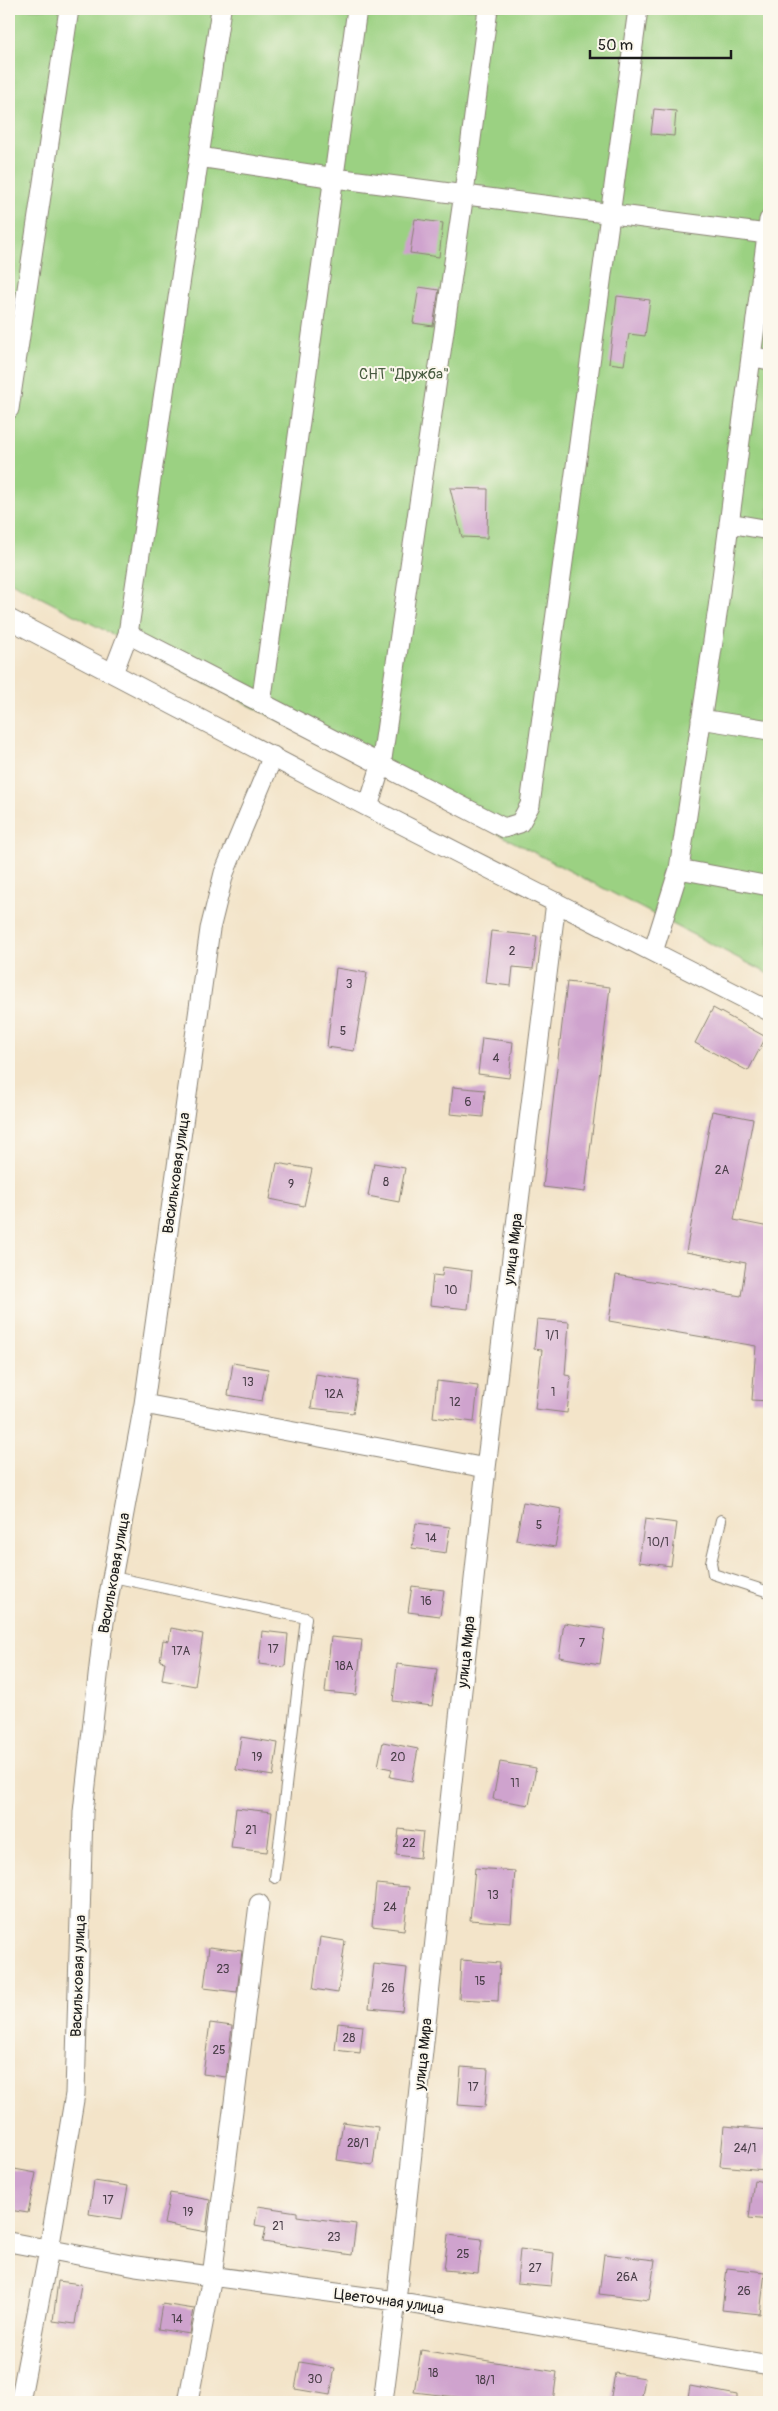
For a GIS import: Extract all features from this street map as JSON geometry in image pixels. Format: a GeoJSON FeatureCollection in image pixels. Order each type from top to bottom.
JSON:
{"type":"FeatureCollection","features":[{"type":"Feature","properties":{"kind":"street"},"geometry":{"type":"LineString","coordinates":[[9,409],[69,9]]}},
{"type":"Feature","properties":{"kind":"street"},"geometry":{"type":"LineString","coordinates":[[113,673],[128,634],[221,9]]}},
{"type":"Feature","properties":{"kind":"street"},"geometry":{"type":"LineString","coordinates":[[261,704],[357,9]]}},
{"type":"Feature","properties":{"kind":"street"},"geometry":{"type":"LineString","coordinates":[[368,807],[381,766],[464,193],[488,9]]}},
{"type":"Feature","properties":{"kind":"street"},"geometry":{"type":"LineString","coordinates":[[128,634],[504,828],[520,823],[530,805],[638,9]]}},
{"type":"Feature","properties":{"kind":"street"},"geometry":{"type":"LineString","coordinates":[[199,157],[335,178],[611,213],[768,227],[760,358],[729,523],[679,869],[653,952]]}},
{"type":"Feature","properties":{"kind":"street"},"geometry":{"type":"LineString","coordinates":[[729,523],[769,530]]}},
{"type":"Feature","properties":{"kind":"street"},"geometry":{"type":"LineString","coordinates":[[9,619],[368,807],[769,1011]]}},
{"type":"Feature","properties":{"kind":"street"},"geometry":{"type":"LineString","coordinates":[[701,719],[769,730]]}},
{"type":"Feature","properties":{"kind":"street","name":"Васильковая улица"},"geometry":{"type":"LineString","coordinates":[[20,2402],[50,2250],[75,2094],[83,1812],[104,1622],[144,1404],[210,929],[224,873],[273,756]]}},
{"type":"Feature","properties":{"kind":"street"},"geometry":{"type":"LineString","coordinates":[[679,869],[769,886]]}},
{"type":"Feature","properties":{"kind":"street","name":"улица Мира"},"geometry":{"type":"LineString","coordinates":[[383,2402],[396,2301],[486,1468],[556,902]]}},
{"type":"Feature","properties":{"kind":"street"},"geometry":{"type":"LineString","coordinates":[[144,1404],[486,1468]]}},
{"type":"Feature","properties":{"kind":"street"},"geometry":{"type":"LineString","coordinates":[[188,2402],[212,2277],[259,1904]]}},
{"type":"Feature","properties":{"kind":"street","name":"Цветочная улица"},"geometry":{"type":"LineString","coordinates":[[9,2242],[136,2266],[396,2301],[769,2365]]}},
{"type":"Feature","properties":{"kind":"lane"},"geometry":{"type":"LineString","coordinates":[[721,1520],[711,1562],[713,1574],[769,1592]]}},
{"type":"Feature","properties":{"kind":"lane"},"geometry":{"type":"LineString","coordinates":[[113,1577],[306,1618],[275,1878]]}},
{"type":"Feature","properties":{"kind":"green space","name":"СНТ \"Дружба\""},"geometry":{"type":"Polygon","coordinates":[[[9,9],[769,9],[769,974],[9,581],[9,9]]]}},
{"type":"Feature","properties":{"kind":"building"},"geometry":{"type":"Polygon","coordinates":[[[654,109],[676,111],[674,136],[651,134],[654,109]]]}},
{"type":"Feature","properties":{"kind":"building"},"geometry":{"type":"Polygon","coordinates":[[[415,219],[443,223],[439,257],[410,253],[415,219]]]}},
{"type":"Feature","properties":{"kind":"building"},"geometry":{"type":"Polygon","coordinates":[[[419,287],[439,290],[433,326],[413,323],[419,287]]]}},
{"type":"Feature","properties":{"kind":"building"},"geometry":{"type":"Polygon","coordinates":[[[617,296],[650,300],[645,336],[629,334],[624,365],[609,363],[617,296]]]}},
{"type":"Feature","properties":{"kind":"building"},"geometry":{"type":"Polygon","coordinates":[[[450,488],[488,489],[487,538],[462,537],[450,488]]]}},
{"type":"Feature","properties":{"kind":"building"},"geometry":{"type":"Polygon","coordinates":[[[491,931],[537,936],[533,969],[513,967],[511,986],[485,983],[491,931]]]}},
{"type":"Feature","properties":{"kind":"building"},"geometry":{"type":"Polygon","coordinates":[[[336,968],[367,973],[354,1051],[327,1047],[336,968]]]}},
{"type":"Feature","properties":{"kind":"building"},"geometry":{"type":"Polygon","coordinates":[[[567,982],[610,987],[585,1192],[543,1187],[567,982]]]}},
{"type":"Feature","properties":{"kind":"building"},"geometry":{"type":"Polygon","coordinates":[[[713,1008],[766,1037],[748,1071],[695,1043],[713,1008]]]}},
{"type":"Feature","properties":{"kind":"building"},"geometry":{"type":"Polygon","coordinates":[[[482,1038],[513,1042],[509,1078],[478,1074],[482,1038]]]}},
{"type":"Feature","properties":{"kind":"building"},"geometry":{"type":"Polygon","coordinates":[[[453,1087],[485,1090],[483,1117],[450,1114],[453,1087]]]}},
{"type":"Feature","properties":{"kind":"building"},"geometry":{"type":"Polygon","coordinates":[[[712,1111],[753,1119],[734,1220],[769,1227],[769,1401],[752,1400],[756,1346],[609,1321],[616,1275],[741,1296],[746,1263],[686,1252],[712,1111]]]}},
{"type":"Feature","properties":{"kind":"building"},"geometry":{"type":"Polygon","coordinates":[[[277,1163],[312,1169],[304,1206],[270,1199],[277,1163]]]}},
{"type":"Feature","properties":{"kind":"building"},"geometry":{"type":"Polygon","coordinates":[[[374,1163],[405,1168],[399,1202],[368,1196],[374,1163]]]}},
{"type":"Feature","properties":{"kind":"building"},"geometry":{"type":"Polygon","coordinates":[[[443,1267],[472,1271],[468,1309],[430,1305],[433,1275],[442,1276],[443,1267]]]}},
{"type":"Feature","properties":{"kind":"building"},"geometry":{"type":"Polygon","coordinates":[[[537,1319],[569,1322],[565,1375],[571,1376],[567,1413],[535,1409],[542,1350],[534,1349],[537,1319]]]}},
{"type":"Feature","properties":{"kind":"building"},"geometry":{"type":"Polygon","coordinates":[[[233,1363],[268,1369],[262,1401],[228,1395],[233,1363]]]}},
{"type":"Feature","properties":{"kind":"building"},"geometry":{"type":"Polygon","coordinates":[[[316,1374],[358,1381],[353,1413],[311,1408],[316,1374]]]}},
{"type":"Feature","properties":{"kind":"building"},"geometry":{"type":"Polygon","coordinates":[[[437,1381],[478,1386],[474,1422],[433,1417],[437,1381]]]}},
{"type":"Feature","properties":{"kind":"building"},"geometry":{"type":"Polygon","coordinates":[[[523,1502],[562,1509],[555,1547],[516,1540],[523,1502]]]}},
{"type":"Feature","properties":{"kind":"building"},"geometry":{"type":"Polygon","coordinates":[[[645,1519],[677,1523],[671,1566],[639,1562],[645,1519]]]}},
{"type":"Feature","properties":{"kind":"building"},"geometry":{"type":"Polygon","coordinates":[[[416,1523],[450,1527],[446,1553],[412,1548],[416,1523]]]}},
{"type":"Feature","properties":{"kind":"building"},"geometry":{"type":"Polygon","coordinates":[[[412,1586],[444,1590],[440,1616],[408,1612],[412,1586]]]}},
{"type":"Feature","properties":{"kind":"building"},"geometry":{"type":"Polygon","coordinates":[[[564,1623],[605,1629],[600,1664],[559,1657],[564,1623]]]}},
{"type":"Feature","properties":{"kind":"building"},"geometry":{"type":"Polygon","coordinates":[[[171,1628],[203,1634],[195,1686],[162,1680],[165,1662],[160,1661],[163,1640],[169,1641],[171,1628]]]}},
{"type":"Feature","properties":{"kind":"building"},"geometry":{"type":"Polygon","coordinates":[[[262,1631],[288,1634],[285,1667],[259,1664],[262,1631]]]}},
{"type":"Feature","properties":{"kind":"building"},"geometry":{"type":"Polygon","coordinates":[[[331,1637],[362,1640],[356,1695],[325,1692],[331,1637]]]}},
{"type":"Feature","properties":{"kind":"building"},"geometry":{"type":"Polygon","coordinates":[[[397,1664],[437,1669],[432,1706],[393,1701],[397,1664]]]}},
{"type":"Feature","properties":{"kind":"building"},"geometry":{"type":"Polygon","coordinates":[[[241,1737],[278,1743],[273,1776],[236,1770],[241,1737]]]}},
{"type":"Feature","properties":{"kind":"building"},"geometry":{"type":"Polygon","coordinates":[[[383,1742],[418,1749],[412,1781],[390,1777],[392,1769],[378,1766],[383,1742]]]}},
{"type":"Feature","properties":{"kind":"building"},"geometry":{"type":"Polygon","coordinates":[[[500,1762],[536,1768],[529,1805],[493,1799],[500,1762]]]}},
{"type":"Feature","properties":{"kind":"building"},"geometry":{"type":"Polygon","coordinates":[[[236,1808],[272,1812],[267,1852],[231,1848],[236,1808]]]}},
{"type":"Feature","properties":{"kind":"building"},"geometry":{"type":"Polygon","coordinates":[[[399,1829],[423,1832],[420,1858],[396,1855],[399,1829]]]}},
{"type":"Feature","properties":{"kind":"building"},"geometry":{"type":"Polygon","coordinates":[[[475,1868],[515,1871],[511,1923],[470,1920],[475,1868]]]}},
{"type":"Feature","properties":{"kind":"building"},"geometry":{"type":"Polygon","coordinates":[[[376,1884],[409,1887],[404,1930],[372,1926],[376,1884]]]}},
{"type":"Feature","properties":{"kind":"building"},"geometry":{"type":"Polygon","coordinates":[[[320,1937],[345,1941],[338,1993],[313,1989],[320,1937]]]}},
{"type":"Feature","properties":{"kind":"building"},"geometry":{"type":"Polygon","coordinates":[[[209,1947],[242,1951],[237,1992],[204,1988],[209,1947]]]}},
{"type":"Feature","properties":{"kind":"building"},"geometry":{"type":"Polygon","coordinates":[[[461,1960],[500,1963],[498,2001],[459,1999],[461,1960]]]}},
{"type":"Feature","properties":{"kind":"building"},"geometry":{"type":"Polygon","coordinates":[[[374,1964],[407,1968],[402,2011],[369,2008],[374,1964]]]}},
{"type":"Feature","properties":{"kind":"building"},"geometry":{"type":"Polygon","coordinates":[[[210,2023],[232,2026],[226,2077],[203,2074],[210,2023]]]}},
{"type":"Feature","properties":{"kind":"building"},"geometry":{"type":"Polygon","coordinates":[[[338,2023],[363,2026],[360,2053],[335,2050],[338,2023]]]}},
{"type":"Feature","properties":{"kind":"building"},"geometry":{"type":"Polygon","coordinates":[[[461,2067],[488,2069],[485,2107],[458,2105],[461,2067]]]}},
{"type":"Feature","properties":{"kind":"building"},"geometry":{"type":"Polygon","coordinates":[[[343,2122],[378,2127],[373,2165],[337,2160],[343,2122]]]}},
{"type":"Feature","properties":{"kind":"building"},"geometry":{"type":"Polygon","coordinates":[[[724,2126],[769,2130],[765,2170],[720,2166],[724,2126]]]}},
{"type":"Feature","properties":{"kind":"building"},"geometry":{"type":"Polygon","coordinates":[[[9,2168],[36,2173],[28,2213],[9,2210],[9,2168]]]}},
{"type":"Feature","properties":{"kind":"building"},"geometry":{"type":"Polygon","coordinates":[[[754,2180],[769,2183],[769,2220],[749,2218],[754,2180]]]}},
{"type":"Feature","properties":{"kind":"building"},"geometry":{"type":"Polygon","coordinates":[[[94,2181],[128,2186],[122,2219],[89,2214],[94,2181]]]}},
{"type":"Feature","properties":{"kind":"building"},"geometry":{"type":"Polygon","coordinates":[[[170,2193],[210,2200],[206,2232],[164,2224],[170,2193]]]}},
{"type":"Feature","properties":{"kind":"building"},"geometry":{"type":"Polygon","coordinates":[[[258,2206],[297,2212],[297,2216],[356,2224],[352,2255],[263,2242],[266,2227],[255,2225],[258,2206]]]}},
{"type":"Feature","properties":{"kind":"building"},"geometry":{"type":"Polygon","coordinates":[[[448,2235],[482,2239],[478,2273],[444,2270],[448,2235]]]}},
{"type":"Feature","properties":{"kind":"building"},"geometry":{"type":"Polygon","coordinates":[[[520,2249],[554,2253],[551,2286],[517,2283],[520,2249]]]}},
{"type":"Feature","properties":{"kind":"building"},"geometry":{"type":"Polygon","coordinates":[[[604,2254],[655,2260],[649,2300],[599,2294],[604,2254]]]}},
{"type":"Feature","properties":{"kind":"building"},"geometry":{"type":"Polygon","coordinates":[[[727,2268],[765,2272],[760,2314],[722,2310],[727,2268]]]}},
{"type":"Feature","properties":{"kind":"building"},"geometry":{"type":"Polygon","coordinates":[[[58,2281],[81,2284],[75,2324],[53,2321],[58,2281]]]}},
{"type":"Feature","properties":{"kind":"building"},"geometry":{"type":"Polygon","coordinates":[[[162,2304],[194,2309],[190,2334],[158,2329],[162,2304]]]}},
{"type":"Feature","properties":{"kind":"building"},"geometry":{"type":"Polygon","coordinates":[[[421,2350],[557,2372],[553,2402],[499,2402],[414,2392],[421,2350]]]}},
{"type":"Feature","properties":{"kind":"building"},"geometry":{"type":"Polygon","coordinates":[[[300,2362],[335,2368],[330,2395],[295,2389],[300,2362]]]}},
{"type":"Feature","properties":{"kind":"building"},"geometry":{"type":"Polygon","coordinates":[[[615,2373],[645,2378],[641,2402],[610,2402],[615,2373]]]}},
{"type":"Feature","properties":{"kind":"building"},"geometry":{"type":"Polygon","coordinates":[[[690,2386],[737,2395],[737,2402],[687,2402],[690,2386]]]}}]}
